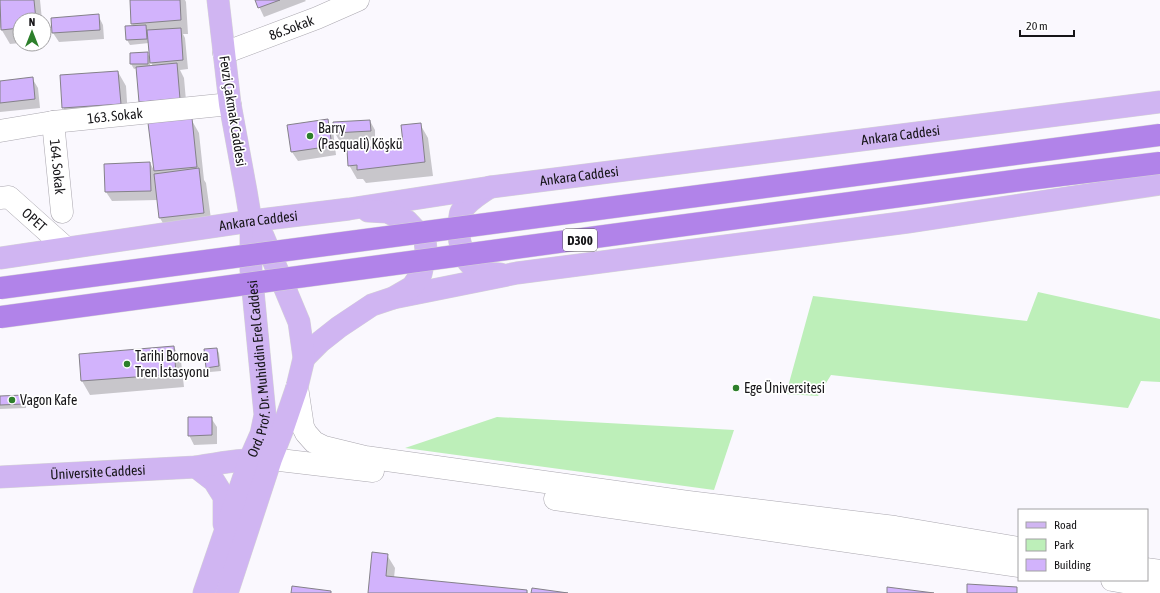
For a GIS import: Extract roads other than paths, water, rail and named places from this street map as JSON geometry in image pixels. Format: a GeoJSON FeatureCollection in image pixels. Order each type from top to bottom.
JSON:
{"type":"FeatureCollection","features":[{"type":"Feature","properties":{"kind":"highway","name":"D300"},"geometry":{"type":"LineString","coordinates":[[0,288],[1160,135]]}},
{"type":"Feature","properties":{"kind":"highway","name":"D300"},"geometry":{"type":"LineString","coordinates":[[0,317],[1160,163]]}},
{"type":"Feature","properties":{"kind":"main road","name":"Fevzi Çakmak Caddesi"},"geometry":{"type":"LineString","coordinates":[[218,0],[230,104],[251,221]]}},
{"type":"Feature","properties":{"kind":"main road","name":"Ankara Caddesi"},"geometry":{"type":"LineString","coordinates":[[0,258],[251,221],[349,209],[491,187],[1160,102]]}},
{"type":"Feature","properties":{"kind":"main road"},"geometry":{"type":"LineString","coordinates":[[304,358],[320,342],[346,322],[372,305],[393,298],[517,273],[900,223],[1160,184]]}},
{"type":"Feature","properties":{"kind":"main road"},"geometry":{"type":"LineString","coordinates":[[491,187],[468,203],[461,212],[459,231],[460,245],[467,260],[476,269],[490,274],[517,273]]}},
{"type":"Feature","properties":{"kind":"main road"},"geometry":{"type":"LineString","coordinates":[[349,209],[387,212],[407,221],[425,240],[426,250],[421,274],[412,287],[393,298]]}},
{"type":"Feature","properties":{"kind":"main road","name":"Ord. Prof. Dr. Muhiddin Erel Caddesi"},"geometry":{"type":"LineString","coordinates":[[204,593],[224,533],[261,459],[282,432],[297,387],[304,358],[299,322],[264,237],[251,221]]}},
{"type":"Feature","properties":{"kind":"main road","name":"Ord. Prof. Dr. Muhiddin Erel Caddesi"},"geometry":{"type":"LineString","coordinates":[[227,593],[261,459],[261,434],[265,415],[251,270],[251,221]]}},
{"type":"Feature","properties":{"kind":"main road","name":"Üniversite Caddesi"},"geometry":{"type":"LineString","coordinates":[[0,477],[196,467],[261,459]]}},
{"type":"Feature","properties":{"kind":"main road"},"geometry":{"type":"LineString","coordinates":[[196,467],[214,481],[224,497],[224,533]]}},
{"type":"Feature","properties":{"kind":"street","name":"86.Sokak"},"geometry":{"type":"LineString","coordinates":[[224,53],[317,18],[358,0]]}},
{"type":"Feature","properties":{"kind":"street","name":"163. Sokak"},"geometry":{"type":"LineString","coordinates":[[0,131],[53,122],[230,104]]}},
{"type":"Feature","properties":{"kind":"street","name":"164. Sokak"},"geometry":{"type":"LineString","coordinates":[[53,122],[62,212]]}},
{"type":"Feature","properties":{"kind":"street","name":"OPET"},"geometry":{"type":"LineString","coordinates":[[0,198],[9,198],[66,248]]}},
{"type":"Feature","properties":{"kind":"street"},"geometry":{"type":"LineString","coordinates":[[297,387],[303,427],[314,442],[324,447],[365,457],[688,502],[895,527],[1018,548]]}},
{"type":"Feature","properties":{"kind":"street"},"geometry":{"type":"LineString","coordinates":[[261,459],[363,470],[1018,566]]}},
{"type":"Feature","properties":{"kind":"street"},"geometry":{"type":"LineString","coordinates":[[1148,569],[1160,571]]}},
{"type":"Feature","properties":{"kind":"street"},"geometry":{"type":"LineString","coordinates":[[1118,581],[1160,588]]}},
{"type":"Feature","properties":{"kind":"place","name":"Barry (Pasquali) Köşkü"},"geometry":{"type":"Point","coordinates":[310,136]}},
{"type":"Feature","properties":{"kind":"place","name":"Tarihi Bornova Tren İstasyonu"},"geometry":{"type":"Point","coordinates":[127,364]}},
{"type":"Feature","properties":{"kind":"place","name":"Ege Üniversitesi"},"geometry":{"type":"Point","coordinates":[736,388]}},
{"type":"Feature","properties":{"kind":"place","name":"Vagon Kafe"},"geometry":{"type":"Point","coordinates":[12,400]}}]}
